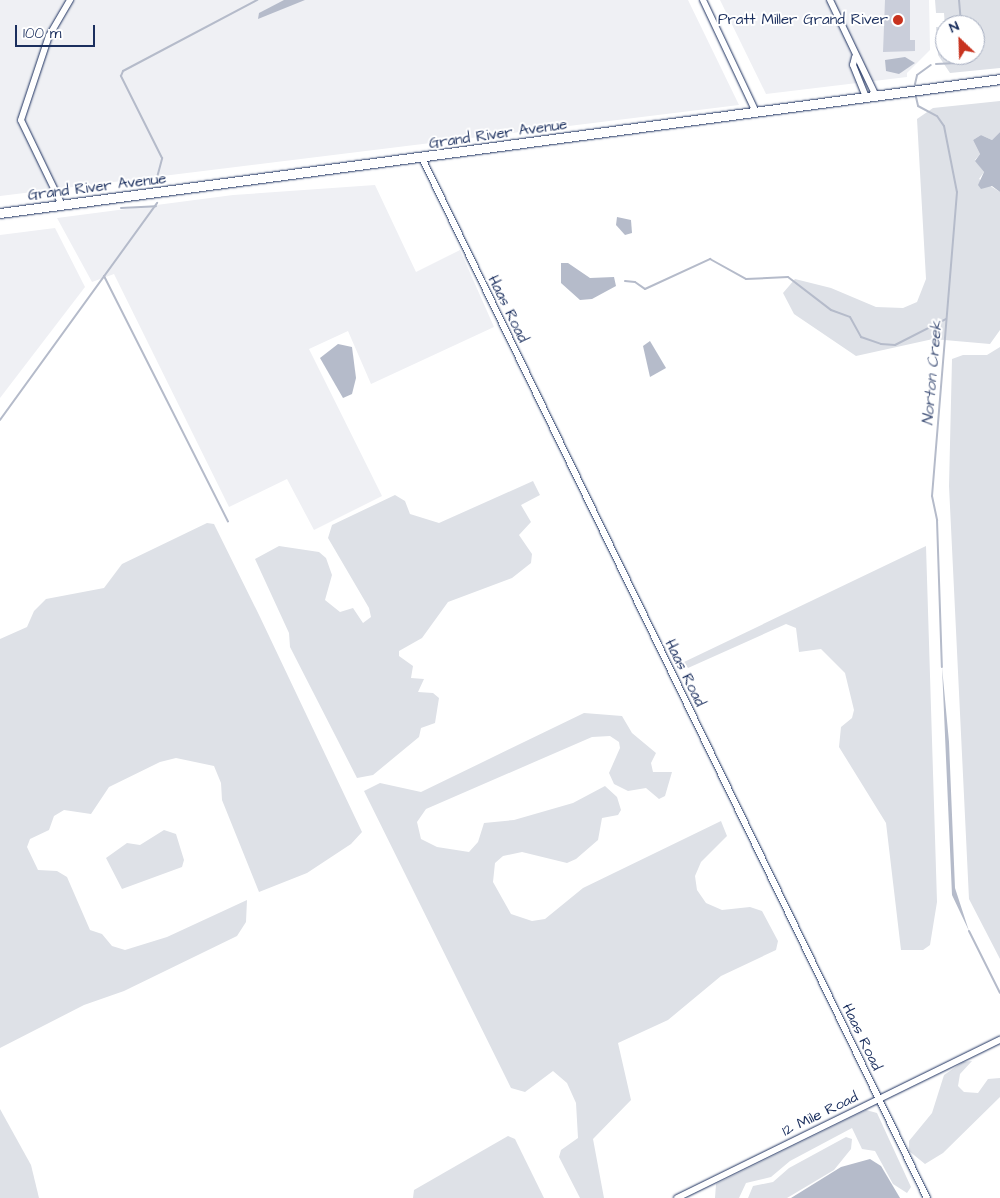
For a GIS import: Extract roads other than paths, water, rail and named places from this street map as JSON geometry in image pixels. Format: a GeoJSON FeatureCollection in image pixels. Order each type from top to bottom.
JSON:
{"type":"FeatureCollection","features":[{"type":"Feature","properties":{"kind":"main road","name":"Grand River Avenue"},"geometry":{"type":"LineString","coordinates":[[0,214],[1000,79]]}},
{"type":"Feature","properties":{"kind":"street"},"geometry":{"type":"LineString","coordinates":[[62,205],[21,120],[49,36],[70,0]]}},
{"type":"Feature","properties":{"kind":"street"},"geometry":{"type":"LineString","coordinates":[[703,0],[756,112]]}},
{"type":"Feature","properties":{"kind":"street"},"geometry":{"type":"LineString","coordinates":[[830,0],[871,97]]}},
{"type":"Feature","properties":{"kind":"street","name":"Haas Road"},"geometry":{"type":"LineString","coordinates":[[422,158],[927,1198]]}},
{"type":"Feature","properties":{"kind":"street","name":"12 Mile Road"},"geometry":{"type":"LineString","coordinates":[[678,1198],[1000,1040]]}},
{"type":"Feature","properties":{"kind":"water"},"geometry":{"type":"Polygon","coordinates":[[[284,0],[305,0],[258,19],[259,13],[284,0]]]}},
{"type":"Feature","properties":{"kind":"water"},"geometry":{"type":"Polygon","coordinates":[[[905,57],[915,63],[899,74],[886,71],[885,60],[905,57]]]}},
{"type":"Feature","properties":{"kind":"water"},"geometry":{"type":"Polygon","coordinates":[[[1000,132],[1000,192],[992,186],[981,189],[978,185],[984,172],[975,161],[980,154],[973,140],[981,135],[992,140],[1000,132]]]}},
{"type":"Feature","properties":{"kind":"water"},"geometry":{"type":"Polygon","coordinates":[[[617,217],[631,220],[632,233],[625,235],[616,225],[617,217]]]}},
{"type":"Feature","properties":{"kind":"water"},"geometry":{"type":"Polygon","coordinates":[[[561,263],[568,263],[590,278],[614,277],[616,286],[592,299],[580,300],[561,283],[561,263]]]}},
{"type":"Feature","properties":{"kind":"water"},"geometry":{"type":"Polygon","coordinates":[[[650,341],[666,368],[650,377],[643,346],[650,341]]]}},
{"type":"Feature","properties":{"kind":"water"},"geometry":{"type":"Polygon","coordinates":[[[338,344],[352,347],[356,378],[352,394],[343,398],[320,358],[338,344]]]}},
{"type":"Feature","properties":{"kind":"water"},"geometry":{"type":"Polygon","coordinates":[[[942,667],[949,742],[955,888],[969,931],[952,895],[942,667]]]}},
{"type":"Feature","properties":{"kind":"water"},"geometry":{"type":"Polygon","coordinates":[[[870,1159],[881,1166],[900,1198],[791,1198],[841,1167],[870,1159]]]}},
{"type":"Feature","properties":{"kind":"waterway"},"geometry":{"type":"LineString","coordinates":[[155,185],[162,158],[121,76],[123,71],[257,0]]}},
{"type":"Feature","properties":{"kind":"waterway","name":"Norton Creek"},"geometry":{"type":"LineString","coordinates":[[959,0],[960,15]]}},
{"type":"Feature","properties":{"kind":"waterway","name":"Norton Creek"},"geometry":{"type":"LineString","coordinates":[[915,84],[917,75],[931,65]]}},
{"type":"Feature","properties":{"kind":"waterway","name":"Norton Creek"},"geometry":{"type":"LineString","coordinates":[[916,97],[918,106],[937,116],[944,126],[957,192],[932,496],[937,520],[942,667]]}},
{"type":"Feature","properties":{"kind":"waterway"},"geometry":{"type":"LineString","coordinates":[[0,420],[157,203]]}},
{"type":"Feature","properties":{"kind":"waterway"},"geometry":{"type":"LineString","coordinates":[[121,208],[156,206]]}},
{"type":"Feature","properties":{"kind":"waterway"},"geometry":{"type":"LineString","coordinates":[[625,281],[635,282],[645,289],[710,259],[746,279],[788,277],[831,310],[850,317],[861,337],[881,344],[895,345],[946,319]]}},
{"type":"Feature","properties":{"kind":"waterway"},"geometry":{"type":"LineString","coordinates":[[104,276],[228,522]]}},
{"type":"Feature","properties":{"kind":"waterway","name":"Norton Creek"},"geometry":{"type":"LineString","coordinates":[[969,931],[1000,993]]}},
{"type":"Feature","properties":{"kind":"place","name":"Pratt Miller Grand River"},"geometry":{"type":"Point","coordinates":[898,20]}}]}
